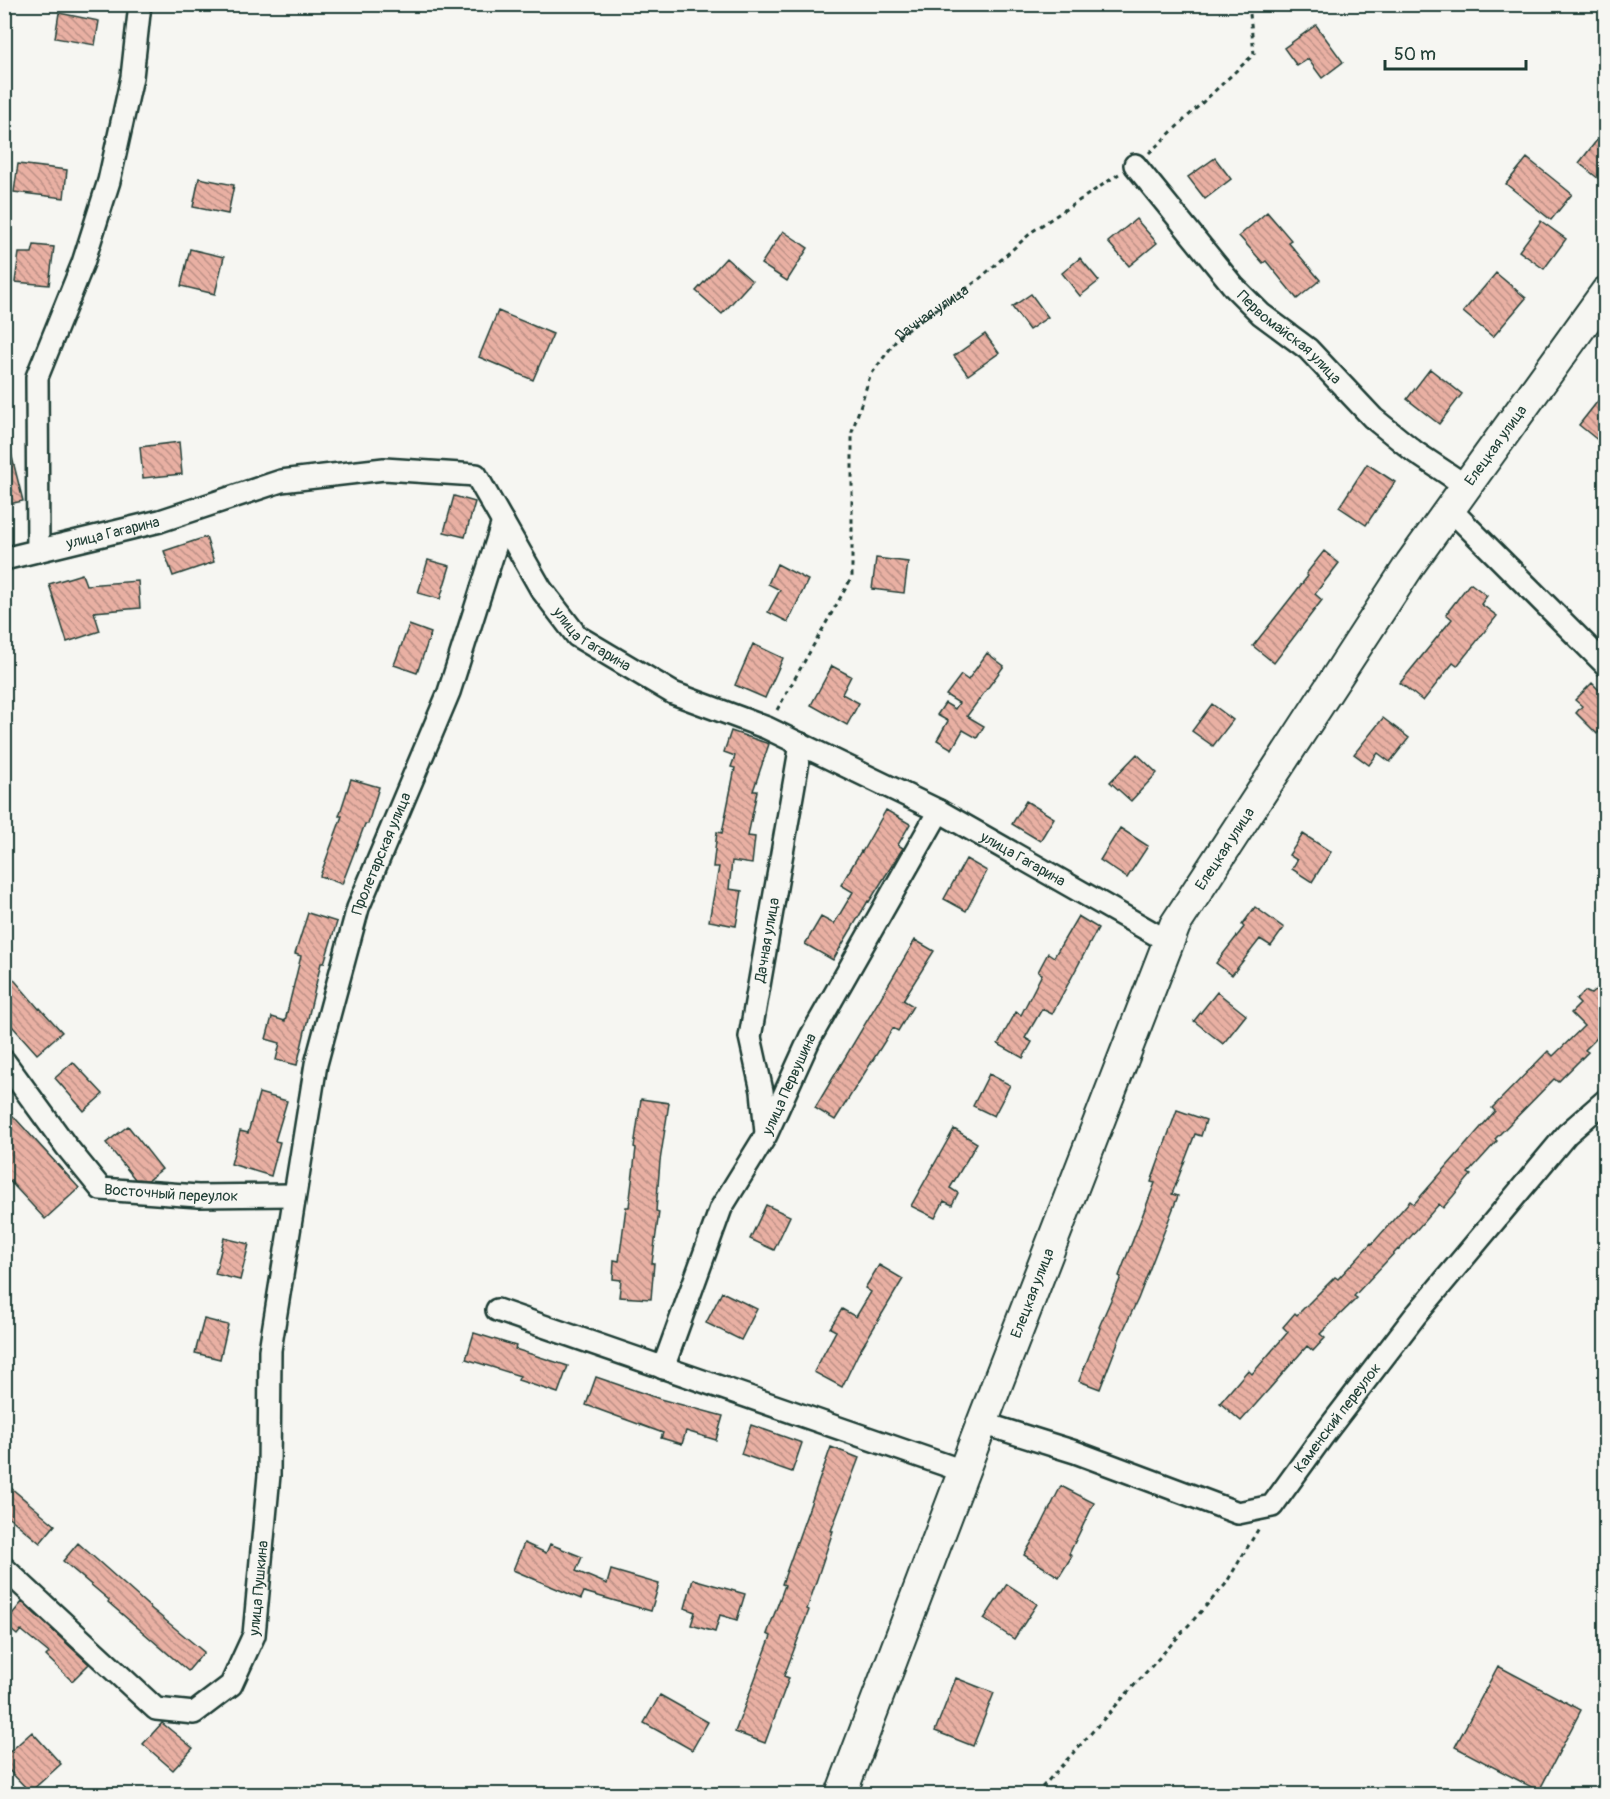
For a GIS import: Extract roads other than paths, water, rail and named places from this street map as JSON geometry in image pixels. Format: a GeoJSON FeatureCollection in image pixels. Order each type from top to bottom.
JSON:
{"type":"FeatureCollection","features":[{"type":"Feature","properties":{"kind":"main road","name":"Елецкая улица"},"geometry":{"type":"LineString","coordinates":[[841,1794],[963,1471],[1175,926],[1412,563],[1605,292]]}},
{"type":"Feature","properties":{"kind":"street"},"geometry":{"type":"LineString","coordinates":[[38,551],[37,377],[83,263],[109,181],[132,77],[140,4]]}},
{"type":"Feature","properties":{"kind":"street","name":"Первомайская улица"},"geometry":{"type":"LineString","coordinates":[[1135,165],[1234,287],[1261,314],[1308,349],[1373,418],[1415,452],[1605,665]]}},
{"type":"Feature","properties":{"kind":"street","name":"улица Гагарина"},"geometry":{"type":"LineString","coordinates":[[4,559],[160,520],[281,481],[384,468],[476,475],[541,589],[577,636],[673,693],[767,728],[939,811],[1169,942]]}},
{"type":"Feature","properties":{"kind":"street","name":"Пролетарская улица"},"geometry":{"type":"LineString","coordinates":[[293,1195],[316,1064],[358,908],[449,692],[503,522]]}},
{"type":"Feature","properties":{"kind":"street","name":"Дачная улица"},"geometry":{"type":"LineString","coordinates":[[766,1135],[762,1090],[750,1037],[801,744]]}},
{"type":"Feature","properties":{"kind":"street","name":"улица Первушина"},"geometry":{"type":"LineString","coordinates":[[663,1368],[721,1208],[766,1135],[810,1038],[939,811]]}},
{"type":"Feature","properties":{"kind":"street","name":"Восточный переулок"},"geometry":{"type":"LineString","coordinates":[[4,1061],[66,1146],[101,1189],[198,1196],[293,1195]]}},
{"type":"Feature","properties":{"kind":"street","name":"Каменский переулок"},"geometry":{"type":"LineString","coordinates":[[982,1423],[1076,1452],[1238,1513],[1272,1506],[1415,1316],[1567,1134],[1605,1100]]}},
{"type":"Feature","properties":{"kind":"street","name":"улица Пушкина"},"geometry":{"type":"LineString","coordinates":[[4,1568],[156,1709],[194,1713],[231,1686],[254,1635],[269,1474],[270,1350],[293,1195]]}},
{"type":"Feature","properties":{"kind":"street"},"geometry":{"type":"LineString","coordinates":[[497,1310],[963,1471]]}}]}
